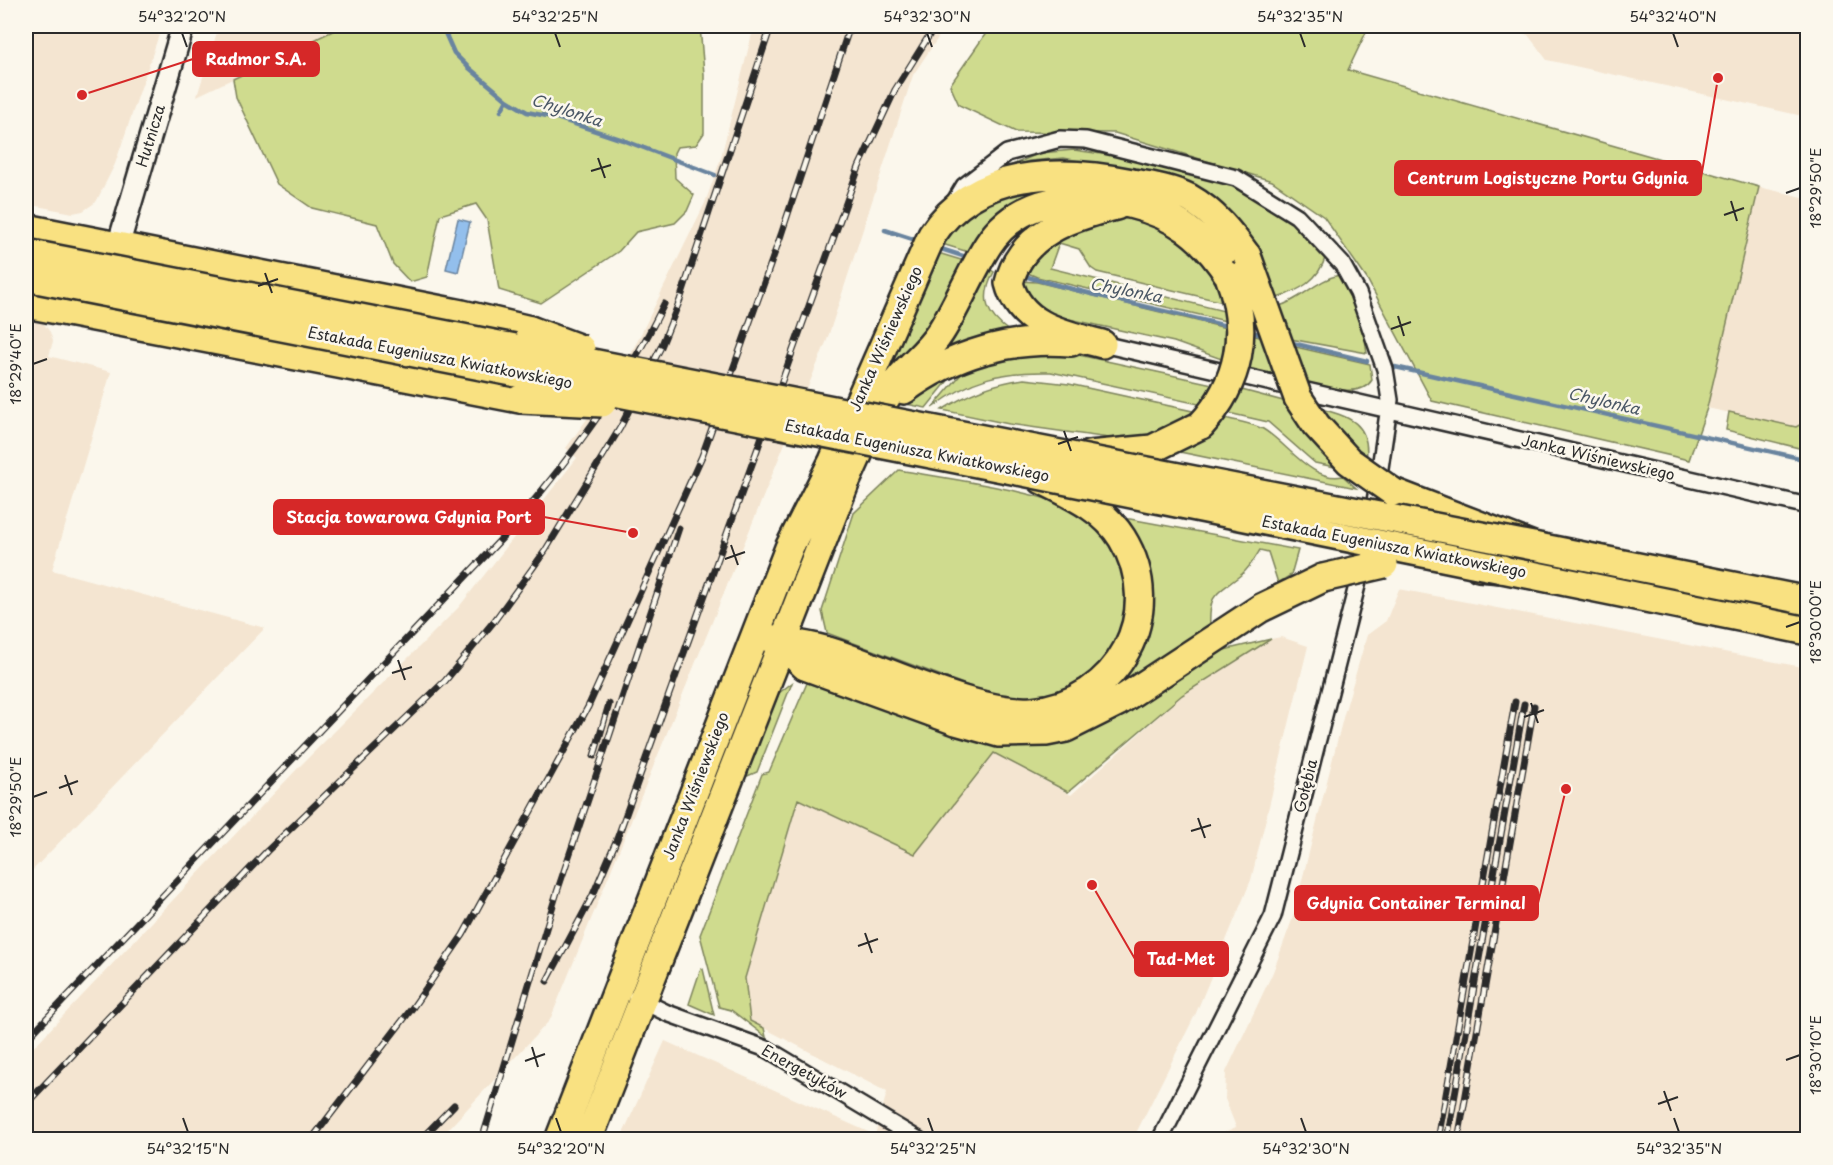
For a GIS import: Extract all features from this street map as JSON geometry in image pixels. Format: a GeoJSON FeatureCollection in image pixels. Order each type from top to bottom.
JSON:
{"type":"FeatureCollection","features":[{"type":"Feature","properties":{"kind":"highway"},"geometry":{"type":"LineString","coordinates":[[938,226],[974,195],[1006,181],[1049,173],[1092,176],[1167,190],[1189,198],[1226,227],[1247,256],[1298,398],[1316,425],[1349,461],[1393,492],[1533,546]]}},
{"type":"Feature","properties":{"kind":"highway"},"geometry":{"type":"LineString","coordinates":[[876,419],[898,380],[939,335],[988,244],[1005,226],[1025,212],[1065,198],[1110,198],[1161,213],[1191,229],[1217,256],[1229,276],[1240,322],[1239,351],[1228,389],[1201,424],[1152,449],[1132,453],[1060,455]]}},
{"type":"Feature","properties":{"kind":"highway"},"geometry":{"type":"LineString","coordinates":[[1102,344],[1064,334],[1033,321],[1019,308],[1009,283],[1019,257],[1042,235],[1058,225],[1093,212],[1127,204]]}},
{"type":"Feature","properties":{"kind":"highway","name":"Janka Wiśniewskiego"},"geometry":{"type":"LineString","coordinates":[[559,1140],[789,548],[833,461],[917,268],[938,226]]}},
{"type":"Feature","properties":{"kind":"highway"},"geometry":{"type":"LineString","coordinates":[[26,228],[505,323],[656,376]]}},
{"type":"Feature","properties":{"kind":"highway","name":"Estakada Eugeniusza Kwiatkowskiego"},"geometry":{"type":"LineString","coordinates":[[26,253],[1533,546],[1808,602]]}},
{"type":"Feature","properties":{"kind":"highway","name":"Estakada Eugeniusza Kwiatkowskiego"},"geometry":{"type":"LineString","coordinates":[[26,278],[1028,473],[1808,631]]}},
{"type":"Feature","properties":{"kind":"highway"},"geometry":{"type":"LineString","coordinates":[[37,307],[520,399],[702,409]]}},
{"type":"Feature","properties":{"kind":"highway"},"geometry":{"type":"LineString","coordinates":[[876,419],[913,383],[969,354],[1018,343],[1057,341],[1102,344]]}},
{"type":"Feature","properties":{"kind":"highway","name":"Janka Wiśniewskiego"},"geometry":{"type":"LineString","coordinates":[[588,1140],[829,521],[876,419]]}},
{"type":"Feature","properties":{"kind":"highway"},"geometry":{"type":"LineString","coordinates":[[755,633],[781,642],[830,651],[978,704],[1031,711],[1076,699],[1097,686],[1119,663],[1133,641],[1138,620],[1140,591],[1136,566],[1122,537],[1105,517],[1078,498],[1028,473]]}},
{"type":"Feature","properties":{"kind":"highway"},"geometry":{"type":"LineString","coordinates":[[781,642],[805,666],[956,721],[999,733],[1022,735],[1066,728],[1118,702],[1261,608],[1323,578],[1367,566],[1407,562],[1502,569]]}},
{"type":"Feature","properties":{"kind":"main road","name":"Hutnicza"},"geometry":{"type":"LineString","coordinates":[[100,318],[96,308],[95,280],[103,261],[118,246],[183,26]]}},
{"type":"Feature","properties":{"kind":"street","name":"Janka Wiśniewskiego"},"geometry":{"type":"LineString","coordinates":[[938,226],[964,186],[990,163],[1007,153],[1060,139],[1108,144],[1236,178],[1297,216],[1342,264],[1358,293],[1375,334],[1389,388],[1389,411]]}},
{"type":"Feature","properties":{"kind":"street"},"geometry":{"type":"LineString","coordinates":[[26,242],[64,236]]}},
{"type":"Feature","properties":{"kind":"street"},"geometry":{"type":"LineString","coordinates":[[26,293],[37,307]]}},
{"type":"Feature","properties":{"kind":"street","name":"Janka Wiśniewskiego"},"geometry":{"type":"LineString","coordinates":[[1102,344],[1808,506]]}},
{"type":"Feature","properties":{"kind":"street","name":"Gołębia"},"geometry":{"type":"LineString","coordinates":[[1160,1140],[1273,916],[1371,530],[1389,411]]}},
{"type":"Feature","properties":{"kind":"street","name":"Energetyków"},"geometry":{"type":"LineString","coordinates":[[617,990],[668,1013],[767,1049],[919,1140]]}},
{"type":"Feature","properties":{"kind":"shaded area"},"geometry":{"type":"Polygon","coordinates":[[[26,26],[162,26],[115,164],[96,202],[83,211],[73,213],[26,204],[26,26]]]}},
{"type":"Feature","properties":{"kind":"shaded area"},"geometry":{"type":"Polygon","coordinates":[[[219,26],[343,26],[197,96],[219,26]]]}},
{"type":"Feature","properties":{"kind":"shaded area"},"geometry":{"type":"Polygon","coordinates":[[[754,26],[946,26],[913,75],[827,340],[550,1020],[439,1139],[26,1139],[26,1055],[299,767],[458,608],[577,458],[566,448],[615,380],[637,342],[705,203],[720,161],[754,26]]]}},
{"type":"Feature","properties":{"kind":"shaded area"},"geometry":{"type":"Polygon","coordinates":[[[1501,26],[1807,26],[1807,117],[1547,60],[1528,35],[1501,26]]]}},
{"type":"Feature","properties":{"kind":"shaded area"},"geometry":{"type":"Polygon","coordinates":[[[1759,187],[1807,198],[1807,421],[1796,427],[1707,408],[1759,187]]]}},
{"type":"Feature","properties":{"kind":"shaded area"},"geometry":{"type":"Polygon","coordinates":[[[26,317],[44,324],[50,332],[53,341],[49,356],[111,372],[52,570],[265,628],[26,877],[26,317]]]}},
{"type":"Feature","properties":{"kind":"shaded area"},"geometry":{"type":"Polygon","coordinates":[[[1399,589],[1807,668],[1807,1139],[1209,1139],[1236,1127],[1225,1099],[1226,1072],[1273,972],[1292,920],[1344,714],[1367,635],[1386,621],[1399,589]]]}},
{"type":"Feature","properties":{"kind":"shaded area"},"geometry":{"type":"Polygon","coordinates":[[[1281,637],[1308,646],[1251,880],[1196,1013],[1133,1139],[620,1140],[665,1041],[875,1135],[887,1092],[750,1021],[745,978],[798,799],[915,854],[994,753],[1071,795],[1182,695],[1271,639],[1281,637]]]}},
{"type":"Feature","properties":{"kind":"green space"},"geometry":{"type":"Polygon","coordinates":[[[343,26],[700,26],[704,74],[704,133],[696,145],[677,147],[674,153],[675,178],[694,195],[687,211],[675,223],[636,232],[619,251],[541,303],[499,290],[487,220],[476,204],[440,215],[427,277],[410,282],[393,264],[377,224],[312,208],[277,184],[236,97],[233,79],[343,26]]]}},
{"type":"Feature","properties":{"kind":"green space"},"geometry":{"type":"Polygon","coordinates":[[[991,26],[1369,26],[1348,70],[1759,187],[1707,408],[1689,460],[1432,401],[1367,279],[1324,217],[1272,181],[1115,133],[1016,132],[959,105],[950,85],[991,26]]]}},
{"type":"Feature","properties":{"kind":"green space"},"geometry":{"type":"Polygon","coordinates":[[[1074,150],[1190,172],[1249,192],[1274,205],[1295,221],[1326,255],[1323,264],[1307,284],[1274,299],[1245,237],[1119,169],[1064,158],[1029,161],[996,172],[1040,153],[1074,150]]]}},
{"type":"Feature","properties":{"kind":"green space"},"geometry":{"type":"Polygon","coordinates":[[[1039,181],[1175,205],[1204,222],[1227,254],[1078,189],[975,254],[942,244],[961,221],[984,204],[1039,181]]]}},
{"type":"Feature","properties":{"kind":"green space"},"geometry":{"type":"Polygon","coordinates":[[[1113,217],[1142,222],[1178,237],[1212,270],[1227,303],[1097,272],[1091,268],[1079,249],[1059,243],[1050,268],[1228,312],[1230,322],[1037,277],[1023,271],[1041,244],[1113,217]]]}},
{"type":"Feature","properties":{"kind":"green space"},"geometry":{"type":"Polygon","coordinates":[[[938,253],[971,263],[954,297],[873,398],[938,253]]]}},
{"type":"Feature","properties":{"kind":"green space"},"geometry":{"type":"Polygon","coordinates":[[[991,270],[994,272],[987,291],[988,306],[996,319],[1010,332],[947,351],[991,270]]]}},
{"type":"Feature","properties":{"kind":"green space"},"geometry":{"type":"Polygon","coordinates":[[[1339,275],[1350,292],[1358,312],[1367,353],[1285,338],[1276,307],[1293,300],[1323,281],[1339,275]]]}},
{"type":"Feature","properties":{"kind":"green space"},"geometry":{"type":"Polygon","coordinates":[[[1019,281],[1037,282],[1230,329],[1227,361],[1174,342],[1042,313],[1029,307],[1019,281]]]}},
{"type":"Feature","properties":{"kind":"green space"},"geometry":{"type":"Polygon","coordinates":[[[1251,335],[1264,338],[1276,374],[1246,370],[1251,335]]]}},
{"type":"Feature","properties":{"kind":"green space"},"geometry":{"type":"Polygon","coordinates":[[[1287,345],[1370,364],[1372,380],[1366,386],[1349,390],[1328,388],[1300,381],[1287,345]]]}},
{"type":"Feature","properties":{"kind":"green space"},"geometry":{"type":"Polygon","coordinates":[[[1074,354],[1217,385],[1203,405],[1051,372],[1017,373],[974,383],[932,408],[969,365],[993,357],[1074,354]]]}},
{"type":"Feature","properties":{"kind":"green space"},"geometry":{"type":"Polygon","coordinates":[[[963,362],[926,408],[901,403],[914,389],[963,362]]]}},
{"type":"Feature","properties":{"kind":"green space"},"geometry":{"type":"Polygon","coordinates":[[[1024,379],[1069,384],[1197,412],[1169,434],[1116,439],[1009,424],[942,410],[982,390],[1024,379]]]}},
{"type":"Feature","properties":{"kind":"green space"},"geometry":{"type":"Polygon","coordinates":[[[1238,389],[1287,402],[1304,429],[1335,467],[1315,463],[1268,422],[1224,412],[1238,389]]]}},
{"type":"Feature","properties":{"kind":"green space"},"geometry":{"type":"Polygon","coordinates":[[[1314,407],[1355,422],[1365,437],[1366,462],[1314,407]]]}},
{"type":"Feature","properties":{"kind":"green space"},"geometry":{"type":"Polygon","coordinates":[[[1729,412],[1796,427],[1807,421],[1807,450],[1726,430],[1729,412]]]}},
{"type":"Feature","properties":{"kind":"green space"},"geometry":{"type":"Polygon","coordinates":[[[1222,417],[1263,429],[1310,468],[1332,477],[1343,476],[1356,488],[1180,452],[1211,430],[1222,417]]]}},
{"type":"Feature","properties":{"kind":"green space"},"geometry":{"type":"Polygon","coordinates":[[[899,470],[999,487],[1053,501],[1074,508],[1097,524],[1111,542],[1122,564],[1129,586],[1130,599],[1128,610],[1112,649],[1091,675],[1071,688],[1051,695],[1000,696],[827,633],[822,611],[854,513],[899,470]]]}},
{"type":"Feature","properties":{"kind":"green space"},"geometry":{"type":"Polygon","coordinates":[[[1125,519],[1298,550],[1291,575],[1278,583],[1268,552],[1260,550],[1245,571],[1216,594],[1211,606],[1210,627],[1113,693],[1111,689],[1151,596],[1152,578],[1140,541],[1125,519]]]}},
{"type":"Feature","properties":{"kind":"green space"},"geometry":{"type":"Polygon","coordinates":[[[1271,639],[1182,695],[1068,792],[994,753],[915,854],[798,799],[745,978],[750,1021],[764,1028],[766,1037],[731,1010],[719,1007],[700,935],[762,774],[769,772],[807,683],[813,681],[1066,739],[1094,729],[1204,658],[1220,651],[1271,639]]]}},
{"type":"Feature","properties":{"kind":"green space"},"geometry":{"type":"Polygon","coordinates":[[[792,683],[757,772],[745,777],[779,693],[792,683]]]}},
{"type":"Feature","properties":{"kind":"green space"},"geometry":{"type":"Polygon","coordinates":[[[701,968],[703,969],[714,1015],[689,1004],[701,968]]]}},
{"type":"Feature","properties":{"kind":"water"},"geometry":{"type":"Polygon","coordinates":[[[458,219],[470,222],[458,272],[446,269],[458,219]]]}},
{"type":"Feature","properties":{"kind":"waterway","name":"Chylonka"},"geometry":{"type":"LineString","coordinates":[[442,26],[454,53],[507,100],[527,112],[557,118],[623,140],[715,175]]}},
{"type":"Feature","properties":{"kind":"waterway"},"geometry":{"type":"LineString","coordinates":[[501,111],[507,100]]}},
{"type":"Feature","properties":{"kind":"waterway","name":"Chylonka"},"geometry":{"type":"LineString","coordinates":[[885,230],[916,240]]}},
{"type":"Feature","properties":{"kind":"waterway","name":"Chylonka"},"geometry":{"type":"LineString","coordinates":[[941,249],[969,258]]}},
{"type":"Feature","properties":{"kind":"waterway","name":"Chylonka"},"geometry":{"type":"LineString","coordinates":[[1021,275],[1231,327]]}},
{"type":"Feature","properties":{"kind":"waterway","name":"Chylonka"},"geometry":{"type":"LineString","coordinates":[[1248,331],[1266,336]]}},
{"type":"Feature","properties":{"kind":"waterway","name":"Chylonka"},"geometry":{"type":"LineString","coordinates":[[1288,342],[1367,361]]}},
{"type":"Feature","properties":{"kind":"waterway","name":"Chylonka"},"geometry":{"type":"LineString","coordinates":[[1395,367],[1808,460]]}},
{"type":"Feature","properties":{"kind":"railway"},"geometry":{"type":"LineString","coordinates":[[26,1104],[267,851],[445,681],[495,620],[545,551],[620,428],[661,347],[680,300],[771,26]]}},
{"type":"Feature","properties":{"kind":"railway"},"geometry":{"type":"LineString","coordinates":[[311,1140],[413,1007],[463,935],[588,707],[702,456],[781,235],[850,26]]}},
{"type":"Feature","properties":{"kind":"railway"},"geometry":{"type":"LineString","coordinates":[[547,981],[592,897],[617,839],[859,167],[895,90],[935,26]]}},
{"type":"Feature","properties":{"kind":"railway"},"geometry":{"type":"LineString","coordinates":[[26,1040],[505,535],[550,481],[612,396],[664,304]]}},
{"type":"Feature","properties":{"kind":"railway"},"geometry":{"type":"LineString","coordinates":[[482,1140],[557,892],[679,528]]}},
{"type":"Feature","properties":{"kind":"railway"},"geometry":{"type":"LineString","coordinates":[[1438,1140],[1515,702]]}},
{"type":"Feature","properties":{"kind":"railway"},"geometry":{"type":"LineString","coordinates":[[594,756],[609,704]]}},
{"type":"Feature","properties":{"kind":"railway"},"geometry":{"type":"LineString","coordinates":[[1447,1140],[1524,704]]}},
{"type":"Feature","properties":{"kind":"railway"},"geometry":{"type":"LineString","coordinates":[[1458,1140],[1534,706]]}},
{"type":"Feature","properties":{"kind":"railway"},"geometry":{"type":"LineString","coordinates":[[420,1140],[454,1105]]}},
{"type":"Feature","properties":{"kind":"place","name":"Centrum Logistyczne Portu Gdynia"},"geometry":{"type":"Point","coordinates":[1718,78]}},
{"type":"Feature","properties":{"kind":"place","name":"Radmor S.A."},"geometry":{"type":"Point","coordinates":[82,95]}},
{"type":"Feature","properties":{"kind":"place","name":"Stacja towarowa Gdynia Port"},"geometry":{"type":"Point","coordinates":[633,533]}},
{"type":"Feature","properties":{"kind":"place","name":"Gdynia Container Terminal"},"geometry":{"type":"Point","coordinates":[1566,789]}},
{"type":"Feature","properties":{"kind":"place","name":"Tad-Met"},"geometry":{"type":"Point","coordinates":[1092,885]}}]}
